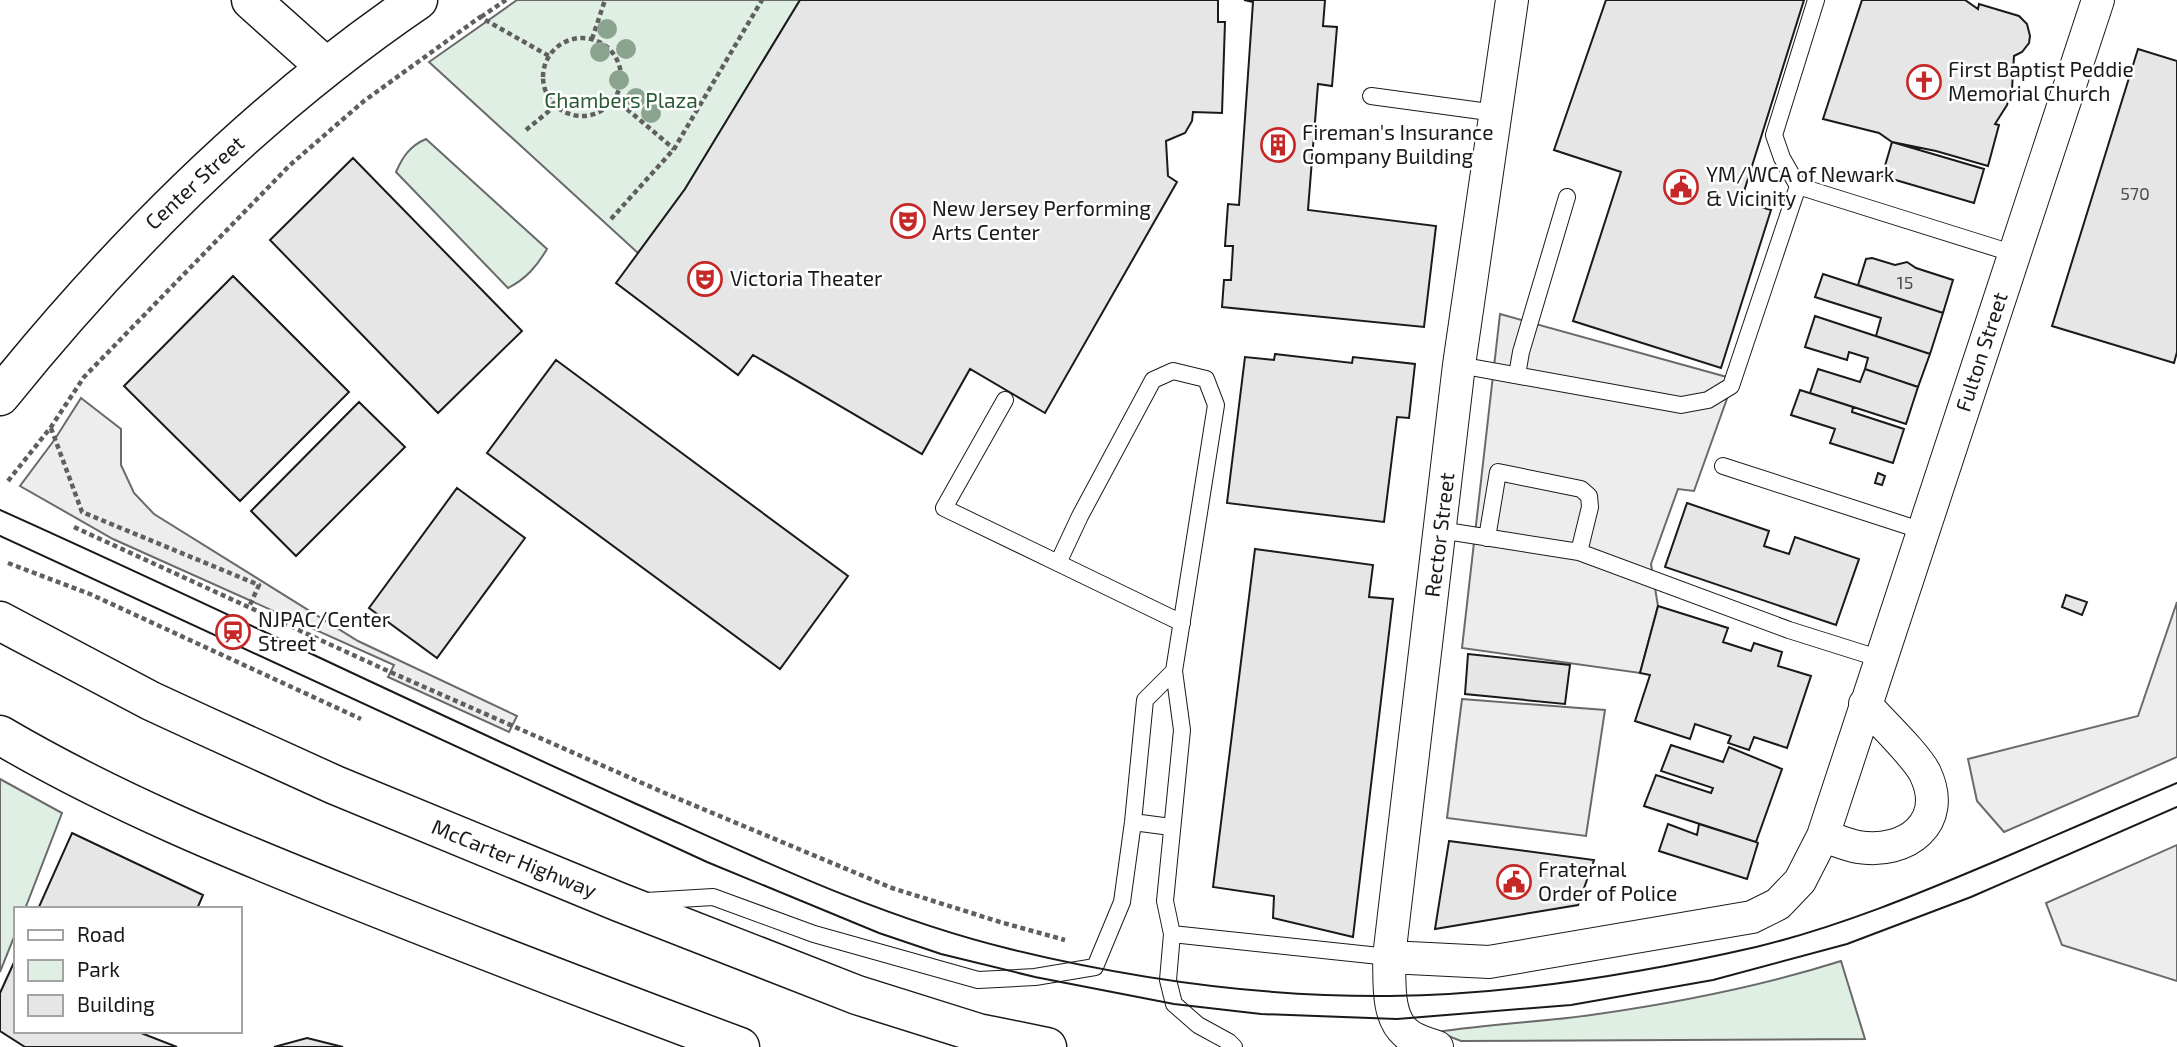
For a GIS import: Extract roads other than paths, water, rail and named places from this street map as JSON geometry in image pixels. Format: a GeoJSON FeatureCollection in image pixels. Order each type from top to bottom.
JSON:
{"type":"FeatureCollection","features":[{"type":"Feature","properties":{"kind":"main road"},"geometry":{"type":"LineString","coordinates":[[251,0],[326,67]]}},
{"type":"Feature","properties":{"kind":"main road","name":"Center Street"},"geometry":{"type":"LineString","coordinates":[[0,396],[57,325],[159,215],[203,173],[326,67],[418,0]]}},
{"type":"Feature","properties":{"kind":"main road","name":"McCarter Highway"},"geometry":{"type":"LineString","coordinates":[[0,621],[151,701],[335,785],[620,902],[857,995],[978,1033],[1047,1047]]}},
{"type":"Feature","properties":{"kind":"main road"},"geometry":{"type":"LineString","coordinates":[[0,735],[141,809],[289,873],[480,949],[740,1047]]}},
{"type":"Feature","properties":{"kind":"street","name":"Rector Street"},"geometry":{"type":"LineString","coordinates":[[1437,1047],[1417,1041],[1404,1032],[1397,1020],[1390,996],[1389,957],[1459,365],[1512,0]]}},
{"type":"Feature","properties":{"kind":"street","name":"Fulton Street"},"geometry":{"type":"LineString","coordinates":[[1389,957],[1489,962],[1752,916],[1778,904],[1800,881],[1822,836],[2098,0]]}},
{"type":"Feature","properties":{"kind":"street"},"geometry":{"type":"LineString","coordinates":[[1822,836],[1858,847],[1882,848],[1903,842],[1919,832],[1931,814],[1933,793],[1924,771],[1865,705]]}},
{"type":"Feature","properties":{"kind":"lane"},"geometry":{"type":"LineString","coordinates":[[1816,0],[1774,135],[1782,158],[1798,186],[2015,254]]}},
{"type":"Feature","properties":{"kind":"lane"},"geometry":{"type":"LineString","coordinates":[[1371,96],[1496,113]]}},
{"type":"Feature","properties":{"kind":"lane"},"geometry":{"type":"LineString","coordinates":[[1459,365],[1681,405],[1708,400],[1731,386],[1798,186]]}},
{"type":"Feature","properties":{"kind":"lane"},"geometry":{"type":"LineString","coordinates":[[1517,375],[1521,352],[1567,197]]}},
{"type":"Feature","properties":{"kind":"lane"},"geometry":{"type":"LineString","coordinates":[[1058,563],[1080,516],[1153,380],[1173,371],[1206,379],[1216,405],[1174,671],[1182,730],[1165,901],[1172,934],[1168,980],[1174,1004],[1198,1025],[1234,1047]]}},
{"type":"Feature","properties":{"kind":"lane"},"geometry":{"type":"LineString","coordinates":[[1005,400],[944,508],[1182,623]]}},
{"type":"Feature","properties":{"kind":"lane"},"geometry":{"type":"LineString","coordinates":[[1723,467],[1923,531]]}},
{"type":"Feature","properties":{"kind":"lane"},"geometry":{"type":"LineString","coordinates":[[1487,538],[1498,472],[1581,489],[1589,496],[1590,507],[1579,552]]}},
{"type":"Feature","properties":{"kind":"lane"},"geometry":{"type":"LineString","coordinates":[[1440,530],[1579,552],[1789,630],[1881,659]]}},
{"type":"Feature","properties":{"kind":"lane"},"geometry":{"type":"LineString","coordinates":[[620,902],[713,897],[814,934],[978,981],[1035,978],[1095,967],[1122,902],[1145,700],[1174,671]]}},
{"type":"Feature","properties":{"kind":"lane"},"geometry":{"type":"LineString","coordinates":[[1133,822],[1171,827]]}},
{"type":"Feature","properties":{"kind":"lane"},"geometry":{"type":"LineString","coordinates":[[1172,934],[1389,957]]}},
{"type":"Feature","properties":{"kind":"tram line"},"geometry":{"type":"LineString","coordinates":[[0,510],[553,766],[865,903],[961,936],[1010,949],[1103,969],[1198,984],[1294,993],[1435,995],[1574,981],[1711,957],[1787,939],[1878,909],[2177,783]]}},
{"type":"Feature","properties":{"kind":"tram line"},"geometry":{"type":"LineString","coordinates":[[0,536],[707,862],[879,933],[941,954],[1035,977],[1174,1004],[1261,1014],[1397,1019],[1571,1005],[1713,980],[1847,944],[1971,897],[2177,807]]}},
{"type":"Feature","properties":{"kind":"place","name":"First Baptist Peddie Memorial Church"},"geometry":{"type":"Point","coordinates":[1924,82]}},
{"type":"Feature","properties":{"kind":"place","name":"Fireman's Insurance Company Building"},"geometry":{"type":"Point","coordinates":[1278,145]}},
{"type":"Feature","properties":{"kind":"place","name":"YM/WCA of Newark & Vicinity"},"geometry":{"type":"Point","coordinates":[1681,187]}},
{"type":"Feature","properties":{"kind":"place","name":"New Jersey Performing Arts Center"},"geometry":{"type":"Point","coordinates":[908,221]}},
{"type":"Feature","properties":{"kind":"place","name":"Victoria Theater"},"geometry":{"type":"Point","coordinates":[705,279]}},
{"type":"Feature","properties":{"kind":"place","name":"NJPAC/Center Street"},"geometry":{"type":"Point","coordinates":[233,632]}},
{"type":"Feature","properties":{"kind":"place","name":"Fraternal Order of Police"},"geometry":{"type":"Point","coordinates":[1514,882]}},
{"type":"Feature","properties":{"kind":"park label","name":"Chambers Plaza"},"geometry":{"type":"Point","coordinates":[621,101]}}]}
